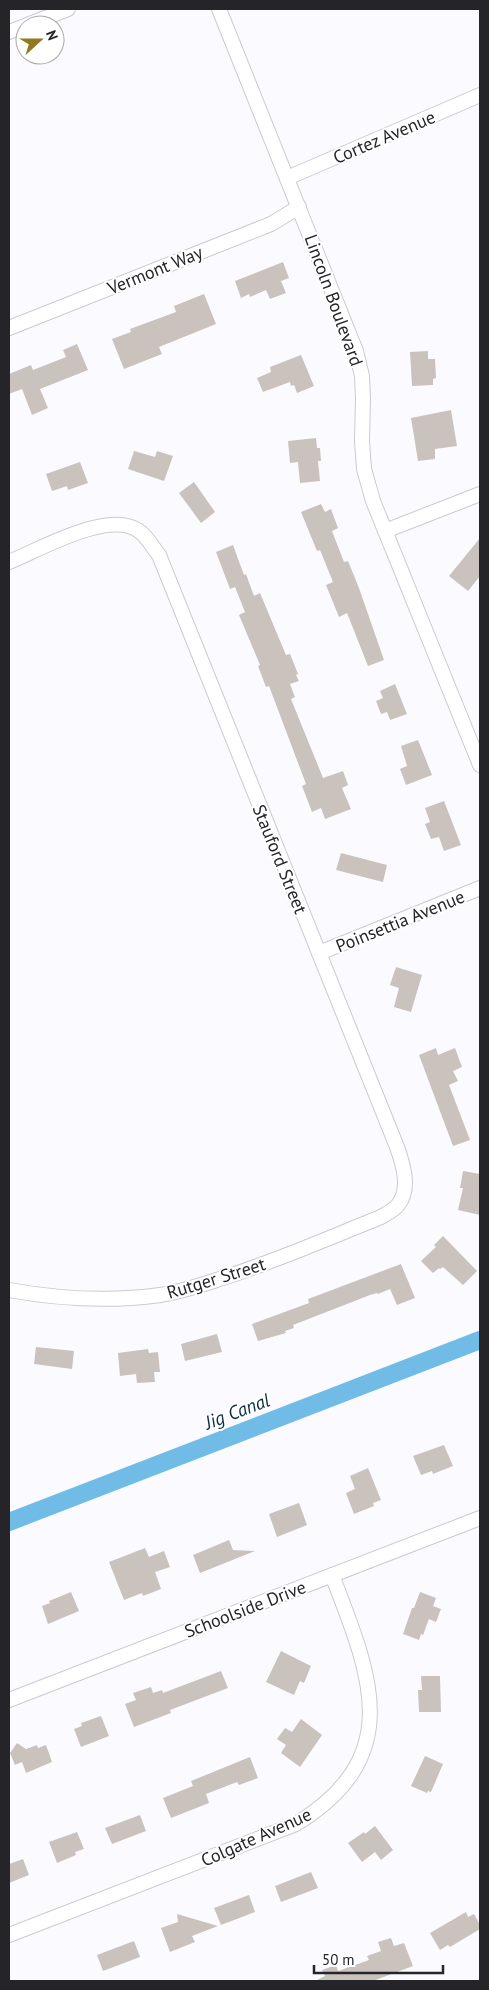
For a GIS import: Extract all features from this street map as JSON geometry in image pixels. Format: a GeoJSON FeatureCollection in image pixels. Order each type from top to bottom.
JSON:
{"type":"FeatureCollection","features":[{"type":"Feature","properties":{"kind":"street"},"geometry":{"type":"LineString","coordinates":[[52,15],[68,9]]}},
{"type":"Feature","properties":{"kind":"street","name":"Lincoln Boulevard"},"geometry":{"type":"LineString","coordinates":[[219,9],[356,351],[362,376],[364,469],[373,500],[480,765]]}},
{"type":"Feature","properties":{"kind":"street","name":"Cortez Avenue"},"geometry":{"type":"LineString","coordinates":[[287,178],[480,95]]}},
{"type":"Feature","properties":{"kind":"street","name":"Vermont Way"},"geometry":{"type":"LineString","coordinates":[[9,328],[271,224],[299,207]]}},
{"type":"Feature","properties":{"kind":"street"},"geometry":{"type":"LineString","coordinates":[[385,531],[480,494]]}},
{"type":"Feature","properties":{"kind":"street","name":"Stauford Street"},"geometry":{"type":"LineString","coordinates":[[9,562],[99,526],[121,525],[139,531],[159,555],[397,1147],[403,1164],[405,1187],[403,1193]]}},
{"type":"Feature","properties":{"kind":"street","name":"Poinsettia Avenue"},"geometry":{"type":"LineString","coordinates":[[319,953],[480,888]]}},
{"type":"Feature","properties":{"kind":"street","name":"Rutger Street"},"geometry":{"type":"LineString","coordinates":[[9,1290],[52,1298],[133,1298],[162,1295],[261,1265],[381,1217],[398,1205],[403,1193]]}},
{"type":"Feature","properties":{"kind":"street","name":"Schoolside Drive"},"geometry":{"type":"LineString","coordinates":[[9,1700],[480,1518]]}},
{"type":"Feature","properties":{"kind":"street","name":"Colgate Avenue"},"geometry":{"type":"LineString","coordinates":[[9,1935],[296,1824],[318,1810],[337,1794],[356,1767],[365,1746],[370,1706],[369,1683],[364,1662],[332,1575]]}},
{"type":"Feature","properties":{"kind":"building"},"geometry":{"type":"Polygon","coordinates":[[[283,262],[289,278],[281,281],[286,293],[270,299],[266,290],[250,297],[249,294],[241,298],[235,281],[283,262]]]}},
{"type":"Feature","properties":{"kind":"building"},"geometry":{"type":"Polygon","coordinates":[[[204,294],[216,324],[159,347],[162,354],[124,369],[112,339],[131,332],[130,329],[176,312],[174,306],[204,294]]]}},
{"type":"Feature","properties":{"kind":"building"},"geometry":{"type":"Polygon","coordinates":[[[77,344],[88,370],[40,389],[48,408],[32,415],[22,389],[9,394],[9,374],[31,365],[33,370],[66,357],[63,350],[77,344]]]}},
{"type":"Feature","properties":{"kind":"building"},"geometry":{"type":"Polygon","coordinates":[[[428,351],[428,359],[435,359],[436,378],[433,379],[433,385],[412,386],[410,352],[428,351]]]}},
{"type":"Feature","properties":{"kind":"building"},"geometry":{"type":"Polygon","coordinates":[[[301,355],[314,386],[297,393],[294,385],[291,386],[290,382],[263,392],[257,378],[271,372],[270,367],[301,355]]]}},
{"type":"Feature","properties":{"kind":"building"},"geometry":{"type":"Polygon","coordinates":[[[451,410],[457,446],[435,449],[435,459],[418,461],[411,418],[451,410]]]}},
{"type":"Feature","properties":{"kind":"building"},"geometry":{"type":"Polygon","coordinates":[[[316,438],[317,448],[320,448],[321,461],[318,461],[320,481],[300,483],[298,462],[290,463],[288,441],[316,438]]]}},
{"type":"Feature","properties":{"kind":"building"},"geometry":{"type":"Polygon","coordinates":[[[134,451],[155,457],[157,451],[173,456],[164,481],[128,469],[134,451]]]}},
{"type":"Feature","properties":{"kind":"building"},"geometry":{"type":"Polygon","coordinates":[[[80,462],[88,483],[68,490],[67,486],[52,491],[46,474],[80,462]]]}},
{"type":"Feature","properties":{"kind":"building"},"geometry":{"type":"Polygon","coordinates":[[[194,482],[215,512],[201,523],[179,493],[194,482]]]}},
{"type":"Feature","properties":{"kind":"building"},"geometry":{"type":"Polygon","coordinates":[[[321,504],[325,512],[331,509],[338,528],[332,531],[344,562],[348,561],[359,588],[384,660],[368,666],[347,613],[339,617],[326,585],[333,582],[320,550],[317,551],[301,512],[321,504]]]}},
{"type":"Feature","properties":{"kind":"building"},"geometry":{"type":"Polygon","coordinates":[[[480,538],[480,576],[468,591],[449,576],[480,538]]]}},
{"type":"Feature","properties":{"kind":"building"},"geometry":{"type":"Polygon","coordinates":[[[233,545],[254,596],[260,593],[286,655],[290,654],[298,674],[296,675],[299,681],[290,684],[295,697],[291,699],[323,778],[343,771],[348,785],[342,788],[351,809],[325,819],[321,808],[312,812],[302,786],[306,784],[269,686],[266,687],[258,666],[260,665],[239,615],[245,612],[235,587],[230,589],[216,552],[233,545]]]}},
{"type":"Feature","properties":{"kind":"building"},"geometry":{"type":"Polygon","coordinates":[[[395,684],[407,714],[390,720],[387,712],[381,714],[376,701],[383,698],[380,691],[395,684]]]}},
{"type":"Feature","properties":{"kind":"building"},"geometry":{"type":"Polygon","coordinates":[[[418,740],[432,775],[406,785],[400,769],[407,766],[401,746],[418,740]]]}},
{"type":"Feature","properties":{"kind":"building"},"geometry":{"type":"Polygon","coordinates":[[[444,801],[461,845],[444,851],[439,837],[431,839],[425,824],[430,822],[425,808],[444,801]]]}},
{"type":"Feature","properties":{"kind":"building"},"geometry":{"type":"Polygon","coordinates":[[[341,853],[387,865],[383,882],[336,870],[341,853]]]}},
{"type":"Feature","properties":{"kind":"building"},"geometry":{"type":"Polygon","coordinates":[[[396,967],[422,975],[411,1012],[394,1007],[399,988],[390,985],[396,967]]]}},
{"type":"Feature","properties":{"kind":"building"},"geometry":{"type":"Polygon","coordinates":[[[436,1048],[438,1055],[455,1048],[462,1067],[453,1071],[458,1081],[449,1085],[470,1140],[453,1146],[419,1055],[436,1048]]]}},
{"type":"Feature","properties":{"kind":"building"},"geometry":{"type":"Polygon","coordinates":[[[463,1171],[480,1174],[480,1215],[458,1210],[463,1188],[460,1188],[463,1171]]]}},
{"type":"Feature","properties":{"kind":"building"},"geometry":{"type":"Polygon","coordinates":[[[443,1236],[477,1271],[463,1285],[443,1267],[433,1273],[421,1261],[436,1247],[434,1245],[443,1236]]]}},
{"type":"Feature","properties":{"kind":"building"},"geometry":{"type":"Polygon","coordinates":[[[401,1264],[415,1298],[397,1305],[390,1289],[293,1325],[294,1328],[285,1331],[286,1333],[258,1341],[252,1324],[309,1303],[308,1299],[401,1264]]]}},
{"type":"Feature","properties":{"kind":"building"},"geometry":{"type":"Polygon","coordinates":[[[217,1334],[222,1352],[185,1361],[181,1344],[217,1334]]]}},
{"type":"Feature","properties":{"kind":"building"},"geometry":{"type":"Polygon","coordinates":[[[36,1347],[74,1351],[72,1369],[34,1364],[36,1347]]]}},
{"type":"Feature","properties":{"kind":"building"},"geometry":{"type":"Polygon","coordinates":[[[148,1349],[149,1353],[158,1352],[160,1372],[154,1372],[155,1382],[137,1383],[136,1374],[120,1376],[118,1353],[148,1349]]]}},
{"type":"Feature","properties":{"kind":"building"},"geometry":{"type":"Polygon","coordinates":[[[444,1445],[453,1466],[433,1474],[432,1471],[421,1475],[413,1456],[444,1445]]]}},
{"type":"Feature","properties":{"kind":"building"},"geometry":{"type":"Polygon","coordinates":[[[368,1468],[381,1500],[373,1503],[374,1506],[354,1514],[346,1493],[355,1489],[350,1476],[368,1468]]]}},
{"type":"Feature","properties":{"kind":"building"},"geometry":{"type":"Polygon","coordinates":[[[299,1503],[307,1525],[277,1537],[269,1514],[299,1503]]]}},
{"type":"Feature","properties":{"kind":"building"},"geometry":{"type":"Polygon","coordinates":[[[229,1540],[233,1550],[255,1551],[200,1573],[193,1555],[229,1540]]]}},
{"type":"Feature","properties":{"kind":"building"},"geometry":{"type":"Polygon","coordinates":[[[145,1548],[149,1557],[164,1551],[170,1567],[155,1572],[161,1589],[143,1596],[142,1593],[124,1600],[109,1562],[145,1548]]]}},
{"type":"Feature","properties":{"kind":"building"},"geometry":{"type":"Polygon","coordinates":[[[71,1592],[79,1611],[48,1624],[42,1606],[71,1592]]]}},
{"type":"Feature","properties":{"kind":"building"},"geometry":{"type":"Polygon","coordinates":[[[420,1592],[436,1598],[433,1606],[441,1609],[436,1622],[429,1619],[419,1640],[403,1634],[420,1592]]]}},
{"type":"Feature","properties":{"kind":"building"},"geometry":{"type":"Polygon","coordinates":[[[281,1651],[311,1666],[304,1683],[300,1681],[294,1695],[266,1682],[281,1651]]]}},
{"type":"Feature","properties":{"kind":"building"},"geometry":{"type":"Polygon","coordinates":[[[221,1671],[228,1688],[170,1710],[171,1713],[134,1727],[125,1704],[136,1700],[133,1693],[151,1687],[153,1693],[162,1690],[163,1693],[221,1671]]]}},
{"type":"Feature","properties":{"kind":"building"},"geometry":{"type":"Polygon","coordinates":[[[421,1676],[440,1676],[441,1712],[419,1712],[418,1690],[422,1690],[421,1676]]]}},
{"type":"Feature","properties":{"kind":"building"},"geometry":{"type":"Polygon","coordinates":[[[101,1716],[109,1736],[81,1747],[74,1729],[82,1726],[81,1723],[101,1716]]]}},
{"type":"Feature","properties":{"kind":"building"},"geometry":{"type":"Polygon","coordinates":[[[301,1719],[322,1735],[300,1767],[281,1753],[286,1745],[277,1739],[285,1728],[292,1732],[301,1719]]]}},
{"type":"Feature","properties":{"kind":"building"},"geometry":{"type":"Polygon","coordinates":[[[17,1743],[26,1749],[37,1745],[38,1748],[46,1745],[52,1762],[26,1773],[22,1762],[15,1765],[10,1753],[17,1743]]]}},
{"type":"Feature","properties":{"kind":"building"},"geometry":{"type":"Polygon","coordinates":[[[425,1756],[443,1764],[431,1792],[428,1791],[427,1793],[411,1786],[425,1756]]]}},
{"type":"Feature","properties":{"kind":"building"},"geometry":{"type":"Polygon","coordinates":[[[250,1757],[258,1778],[239,1785],[237,1782],[206,1794],[209,1803],[171,1818],[163,1798],[193,1786],[191,1781],[250,1757]]]}},
{"type":"Feature","properties":{"kind":"building"},"geometry":{"type":"Polygon","coordinates":[[[140,1815],[146,1831],[112,1844],[105,1828],[140,1815]]]}},
{"type":"Feature","properties":{"kind":"building"},"geometry":{"type":"Polygon","coordinates":[[[375,1826],[393,1850],[381,1860],[375,1852],[362,1862],[348,1843],[375,1826]]]}},
{"type":"Feature","properties":{"kind":"building"},"geometry":{"type":"Polygon","coordinates":[[[77,1832],[84,1849],[75,1852],[76,1855],[57,1863],[49,1842],[77,1832]]]}},
{"type":"Feature","properties":{"kind":"building"},"geometry":{"type":"Polygon","coordinates":[[[23,1859],[29,1875],[9,1883],[9,1864],[23,1859]]]}},
{"type":"Feature","properties":{"kind":"building"},"geometry":{"type":"Polygon","coordinates":[[[311,1872],[318,1888],[281,1902],[275,1886],[311,1872]]]}},
{"type":"Feature","properties":{"kind":"building"},"geometry":{"type":"Polygon","coordinates":[[[249,1895],[255,1912],[221,1925],[214,1908],[249,1895]]]}},
{"type":"Feature","properties":{"kind":"building"},"geometry":{"type":"Polygon","coordinates":[[[466,1912],[468,1917],[474,1914],[480,1929],[450,1947],[448,1945],[440,1950],[430,1933],[466,1912]]]}},
{"type":"Feature","properties":{"kind":"building"},"geometry":{"type":"Polygon","coordinates":[[[177,1914],[218,1926],[192,1936],[195,1942],[170,1952],[161,1928],[178,1922],[177,1914]]]}},
{"type":"Feature","properties":{"kind":"building"},"geometry":{"type":"Polygon","coordinates":[[[391,1938],[394,1946],[404,1943],[413,1966],[373,1981],[315,1981],[325,1976],[322,1970],[336,1965],[338,1971],[369,1960],[367,1956],[381,1951],[378,1942],[391,1938]]]}},
{"type":"Feature","properties":{"kind":"building"},"geometry":{"type":"Polygon","coordinates":[[[134,1941],[140,1957],[103,1971],[97,1955],[134,1941]]]}},
{"type":"Feature","properties":{"kind":"waterway","name":"Jig Canal"},"geometry":{"type":"LineString","coordinates":[[9,1522],[480,1340]]}}]}
